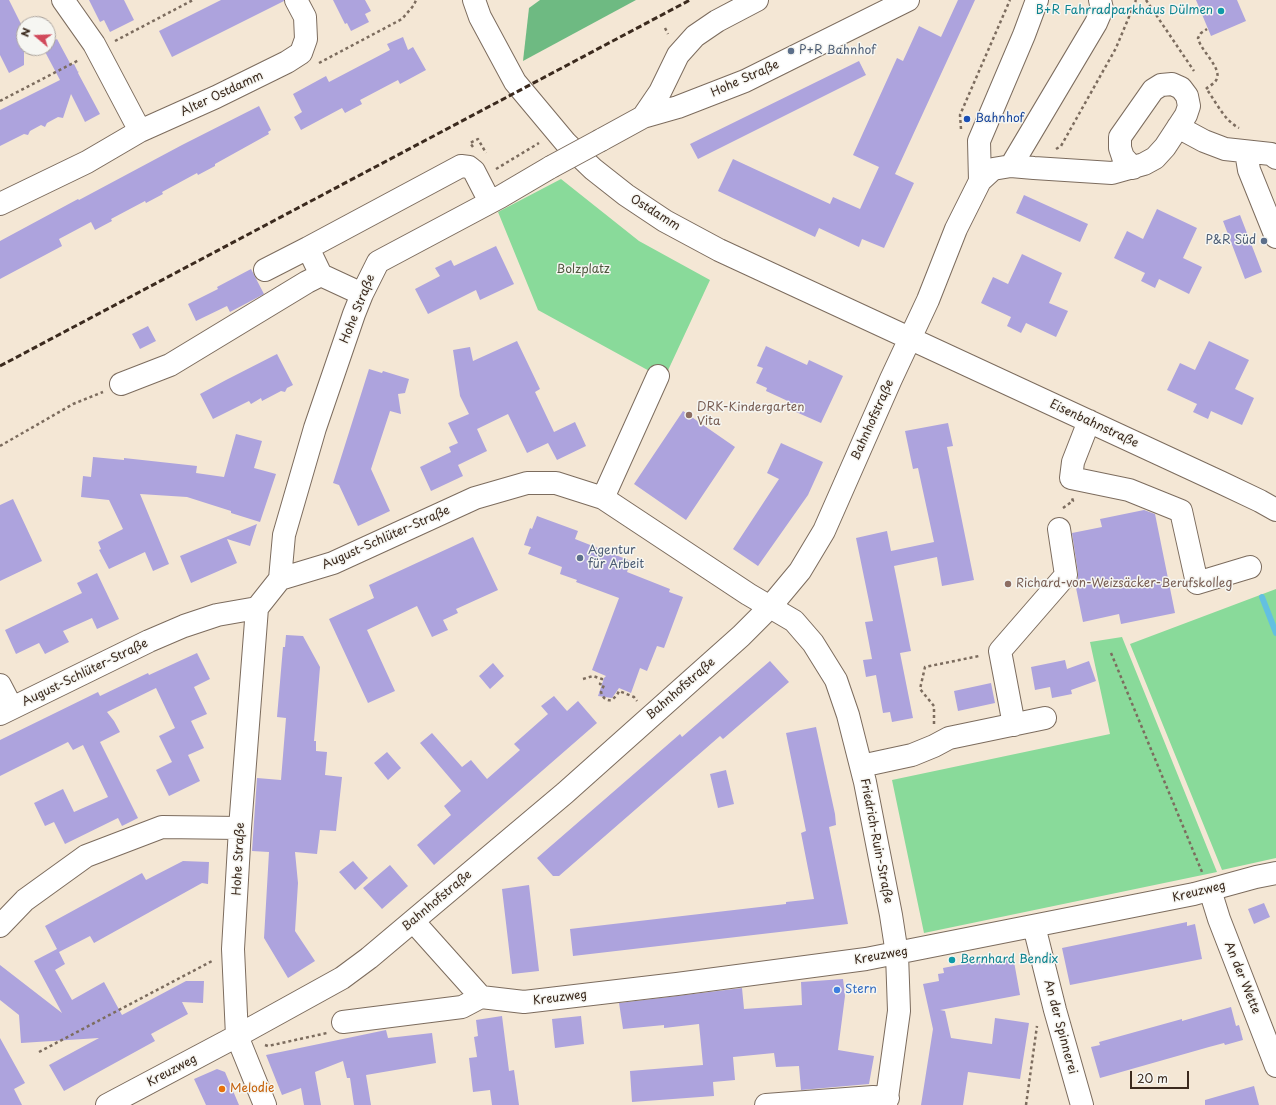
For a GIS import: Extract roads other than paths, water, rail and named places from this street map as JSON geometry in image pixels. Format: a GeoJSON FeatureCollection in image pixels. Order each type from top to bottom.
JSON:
{"type":"FeatureCollection","features":[{"type":"Feature","properties":{"kind":"street"},"geometry":{"type":"LineString","coordinates":[[64,0],[94,44],[140,131]]}},
{"type":"Feature","properties":{"kind":"street","name":"Alter Ostdamm"},"geometry":{"type":"LineString","coordinates":[[0,204],[87,162],[140,131],[216,97],[287,62],[301,53],[306,39],[305,18],[296,0]]}},
{"type":"Feature","properties":{"kind":"street","name":"Ostdamm"},"geometry":{"type":"LineString","coordinates":[[474,0],[480,17],[515,82],[566,143],[604,178],[626,195],[665,221],[719,250],[910,339]]}},
{"type":"Feature","properties":{"kind":"street","name":"Hohe Straße"},"geometry":{"type":"LineString","coordinates":[[643,117],[660,92],[678,55],[695,36],[717,21],[757,0]]}},
{"type":"Feature","properties":{"kind":"street","name":"Hohe Straße"},"geometry":{"type":"LineString","coordinates":[[280,579],[284,536],[315,428],[362,294],[378,262],[643,117],[678,107],[745,81],[908,0]]}},
{"type":"Feature","properties":{"kind":"street"},"geometry":{"type":"LineString","coordinates":[[980,182],[979,141],[1008,69],[1024,35],[1037,0]]}},
{"type":"Feature","properties":{"kind":"street"},"geometry":{"type":"LineString","coordinates":[[1011,166],[1096,23],[1102,9],[1100,0]]}},
{"type":"Feature","properties":{"kind":"street"},"geometry":{"type":"LineString","coordinates":[[980,182],[994,169],[1011,166],[1112,173],[1133,168],[1144,164],[1155,158],[1165,147],[1186,115],[1189,106],[1187,96],[1181,88],[1172,84],[1161,85],[1153,90],[1120,137],[1120,148],[1123,157],[1133,168]]}},
{"type":"Feature","properties":{"kind":"street"},"geometry":{"type":"LineString","coordinates":[[1178,127],[1204,141],[1225,149],[1271,154],[1276,158]]}},
{"type":"Feature","properties":{"kind":"street"},"geometry":{"type":"LineString","coordinates":[[1246,152],[1249,170],[1276,237]]}},
{"type":"Feature","properties":{"kind":"street"},"geometry":{"type":"LineString","coordinates":[[265,270],[461,166],[469,167],[474,171],[490,202]]}},
{"type":"Feature","properties":{"kind":"street","name":"Bahnhofstraße"},"geometry":{"type":"LineString","coordinates":[[237,1036],[342,978],[369,958],[565,793],[741,636],[770,607],[800,571],[824,531],[890,379],[928,300],[956,229],[980,182]]}},
{"type":"Feature","properties":{"kind":"street"},"geometry":{"type":"LineString","coordinates":[[308,248],[321,275],[362,294]]}},
{"type":"Feature","properties":{"kind":"street"},"geometry":{"type":"LineString","coordinates":[[121,384],[170,364],[321,275]]}},
{"type":"Feature","properties":{"kind":"street","name":"Eisenbahnstraße"},"geometry":{"type":"LineString","coordinates":[[910,339],[1089,421],[1260,501],[1276,510]]}},
{"type":"Feature","properties":{"kind":"street"},"geometry":{"type":"LineString","coordinates":[[603,498],[658,376]]}},
{"type":"Feature","properties":{"kind":"street"},"geometry":{"type":"LineString","coordinates":[[1089,421],[1073,462],[1071,478],[1129,490],[1181,511],[1197,583],[1250,567]]}},
{"type":"Feature","properties":{"kind":"street","name":"August-Schlüter-Straße"},"geometry":{"type":"LineString","coordinates":[[280,579],[333,563],[475,498],[527,483],[556,483],[603,498],[770,607]]}},
{"type":"Feature","properties":{"kind":"street"},"geometry":{"type":"LineString","coordinates":[[1014,725],[1000,651],[1066,575],[1059,529]]}},
{"type":"Feature","properties":{"kind":"street"},"geometry":{"type":"LineString","coordinates":[[258,608],[280,579]]}},
{"type":"Feature","properties":{"kind":"street","name":"Friedrich-Ruin-Straße"},"geometry":{"type":"LineString","coordinates":[[770,607],[794,621],[813,643],[836,680],[848,716],[861,766],[891,915],[896,954],[899,1011],[887,1102]]}},
{"type":"Feature","properties":{"kind":"street","name":"Hohe Straße"},"geometry":{"type":"LineString","coordinates":[[258,608],[240,828],[234,949],[237,1036],[264,1105]]}},
{"type":"Feature","properties":{"kind":"street","name":"August-Schlüter-Straße"},"geometry":{"type":"LineString","coordinates":[[6,711],[149,641],[184,626],[217,615],[258,608]]}},
{"type":"Feature","properties":{"kind":"street"},"geometry":{"type":"LineString","coordinates":[[0,685],[6,711]]}},
{"type":"Feature","properties":{"kind":"street"},"geometry":{"type":"LineString","coordinates":[[861,766],[912,755],[950,738],[1045,718]]}},
{"type":"Feature","properties":{"kind":"street"},"geometry":{"type":"LineString","coordinates":[[1,925],[25,900],[86,856],[162,827],[240,828]]}},
{"type":"Feature","properties":{"kind":"street","name":"Kreuzweg"},"geometry":{"type":"LineString","coordinates":[[482,997],[524,1002],[685,983],[858,960],[896,954],[1210,890],[1276,873]]}},
{"type":"Feature","properties":{"kind":"street","name":"An der Wette"},"geometry":{"type":"LineString","coordinates":[[1210,890],[1219,919],[1276,1066]]}},
{"type":"Feature","properties":{"kind":"street"},"geometry":{"type":"LineString","coordinates":[[343,1022],[462,1007],[482,997],[413,922]]}},
{"type":"Feature","properties":{"kind":"street","name":"An der Spinnerei"},"geometry":{"type":"LineString","coordinates":[[1034,926],[1055,1010],[1082,1105]]}},
{"type":"Feature","properties":{"kind":"street","name":"Kreuzweg"},"geometry":{"type":"LineString","coordinates":[[107,1105],[237,1036]]}},
{"type":"Feature","properties":{"kind":"street"},"geometry":{"type":"LineString","coordinates":[[766,1105],[873,1097],[887,1102]]}},
{"type":"Feature","properties":{"kind":"waterway"},"geometry":{"type":"LineString","coordinates":[[1262,597],[1276,633]]}},
{"type":"Feature","properties":{"kind":"railway"},"geometry":{"type":"LineString","coordinates":[[0,366],[690,0]]}},
{"type":"Feature","properties":{"kind":"place","name":"B+R Fahrradparkhaus Dülmen"},"geometry":{"type":"Point","coordinates":[1221,11]}},
{"type":"Feature","properties":{"kind":"place","name":"P+R Bahnhof"},"geometry":{"type":"Point","coordinates":[791,51]}},
{"type":"Feature","properties":{"kind":"place","name":"Bahnhof"},"geometry":{"type":"Point","coordinates":[967,119]}},
{"type":"Feature","properties":{"kind":"place","name":"P&R Süd"},"geometry":{"type":"Point","coordinates":[1264,241]}},
{"type":"Feature","properties":{"kind":"place","name":"DRK-Kindergarten Vita"},"geometry":{"type":"Point","coordinates":[689,415]}},
{"type":"Feature","properties":{"kind":"place","name":"Agentur für Arbeit"},"geometry":{"type":"Point","coordinates":[580,558]}},
{"type":"Feature","properties":{"kind":"place","name":"Richard-von-Weizsäcker-Berufskolleg"},"geometry":{"type":"Point","coordinates":[1008,584]}},
{"type":"Feature","properties":{"kind":"place","name":"Bernhard Bendix"},"geometry":{"type":"Point","coordinates":[952,960]}},
{"type":"Feature","properties":{"kind":"place","name":"Stern"},"geometry":{"type":"Point","coordinates":[837,990]}},
{"type":"Feature","properties":{"kind":"place","name":"Melodie"},"geometry":{"type":"Point","coordinates":[222,1089]}},
{"type":"Feature","properties":{"kind":"park label","name":"Bolzplatz"},"geometry":{"type":"Point","coordinates":[583,270]}}]}
